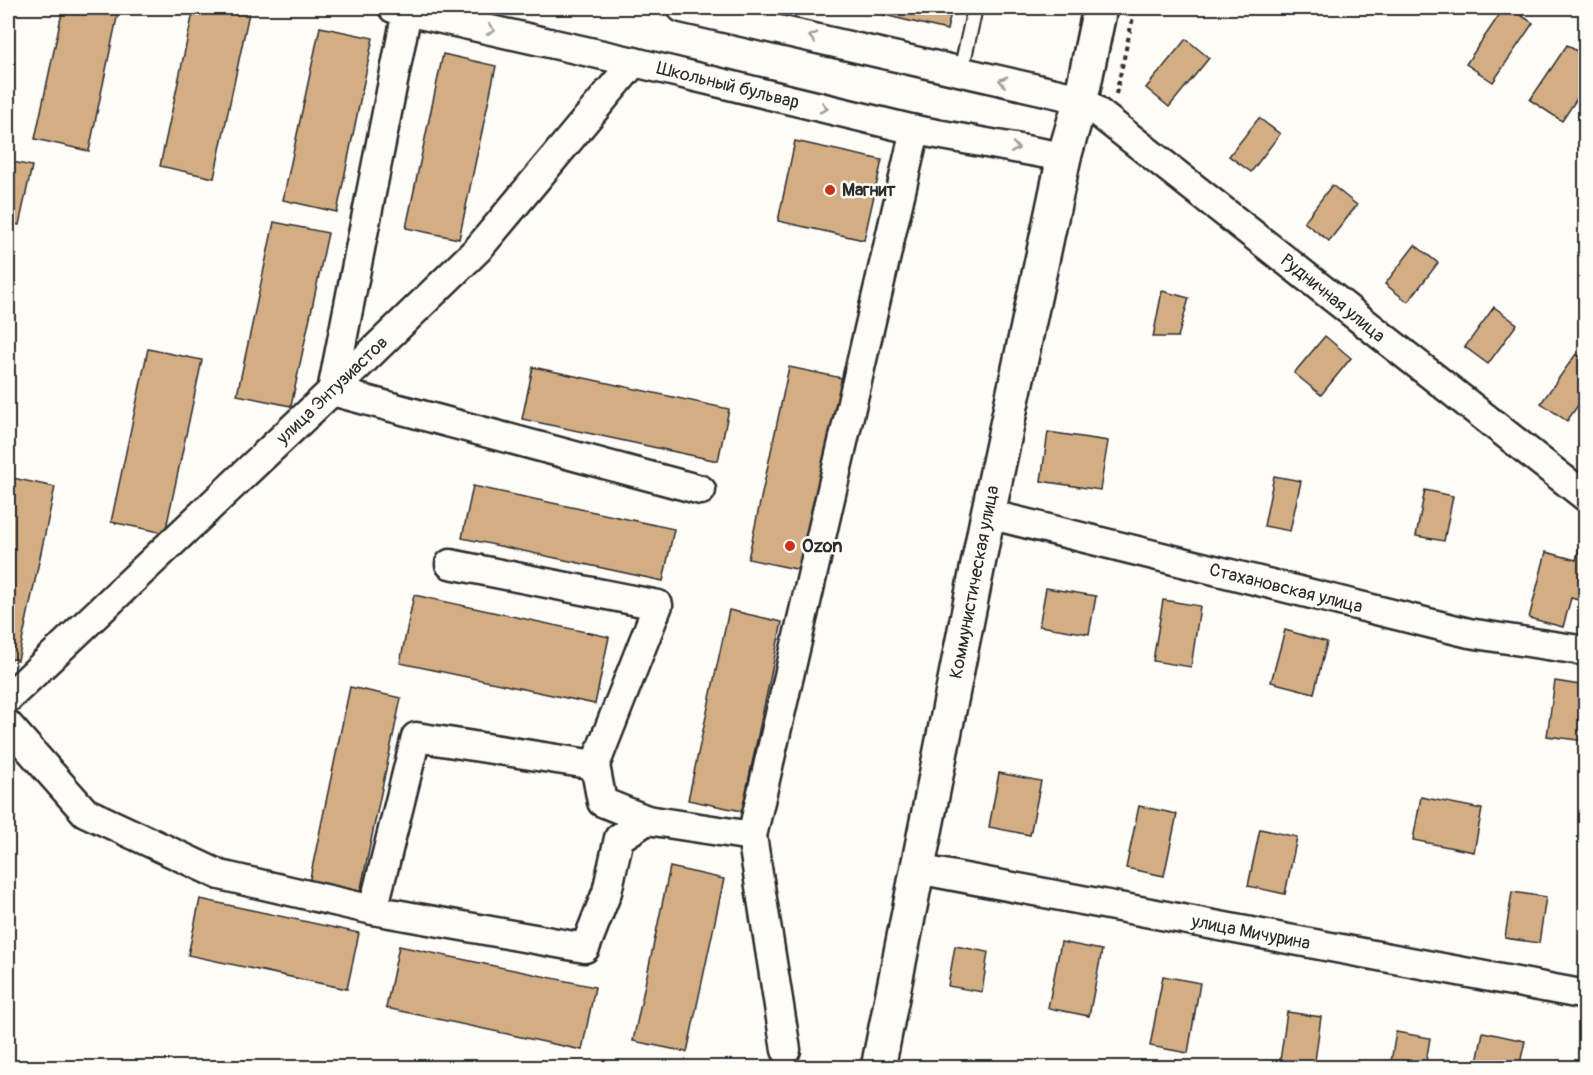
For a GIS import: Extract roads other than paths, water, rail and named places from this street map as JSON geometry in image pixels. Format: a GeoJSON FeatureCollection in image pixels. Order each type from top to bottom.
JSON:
{"type":"FeatureCollection","features":[{"type":"Feature","properties":{"kind":"street"},"geometry":{"type":"LineString","coordinates":[[682,8],[1081,99]]}},
{"type":"Feature","properties":{"kind":"street","name":"Коммунистическая улица"},"geometry":{"type":"LineString","coordinates":[[878,1068],[988,514],[1064,157],[1081,99],[1100,8]]}},
{"type":"Feature","properties":{"kind":"street"},"geometry":{"type":"LineString","coordinates":[[400,9],[332,391],[701,490]]}},
{"type":"Feature","properties":{"kind":"street","name":"Школьный бульвар"},"geometry":{"type":"LineString","coordinates":[[400,9],[634,62],[915,130],[1064,157]]}},
{"type":"Feature","properties":{"kind":"street","name":"улица Энтузиастов"},"geometry":{"type":"LineString","coordinates":[[8,698],[332,391],[478,249],[634,62]]}},
{"type":"Feature","properties":{"kind":"street","name":"Рудничная улица"},"geometry":{"type":"LineString","coordinates":[[1081,99],[1586,497]]}},
{"type":"Feature","properties":{"kind":"street"},"geometry":{"type":"LineString","coordinates":[[786,1050],[752,836],[915,130]]}},
{"type":"Feature","properties":{"kind":"street","name":"Стахановская улица"},"geometry":{"type":"LineString","coordinates":[[988,514],[1469,633],[1586,651]]}},
{"type":"Feature","properties":{"kind":"street"},"geometry":{"type":"LineString","coordinates":[[450,564],[658,605],[595,765],[602,802],[647,820],[752,836]]}},
{"type":"Feature","properties":{"kind":"street"},"geometry":{"type":"LineString","coordinates":[[8,725],[85,812],[220,874],[373,910],[585,948],[607,892],[619,838],[647,820]]}},
{"type":"Feature","properties":{"kind":"street"},"geometry":{"type":"LineString","coordinates":[[373,910],[416,736],[595,765]]}},
{"type":"Feature","properties":{"kind":"street","name":"улица Мичурина"},"geometry":{"type":"LineString","coordinates":[[917,869],[1586,995]]}},
{"type":"Feature","properties":{"kind":"lane"},"geometry":{"type":"LineString","coordinates":[[961,71],[975,8]]}},
{"type":"Feature","properties":{"kind":"place","name":"Магнит"},"geometry":{"type":"Point","coordinates":[830,190]}},
{"type":"Feature","properties":{"kind":"place","name":"Ozon"},"geometry":{"type":"Point","coordinates":[790,546]}}]}
